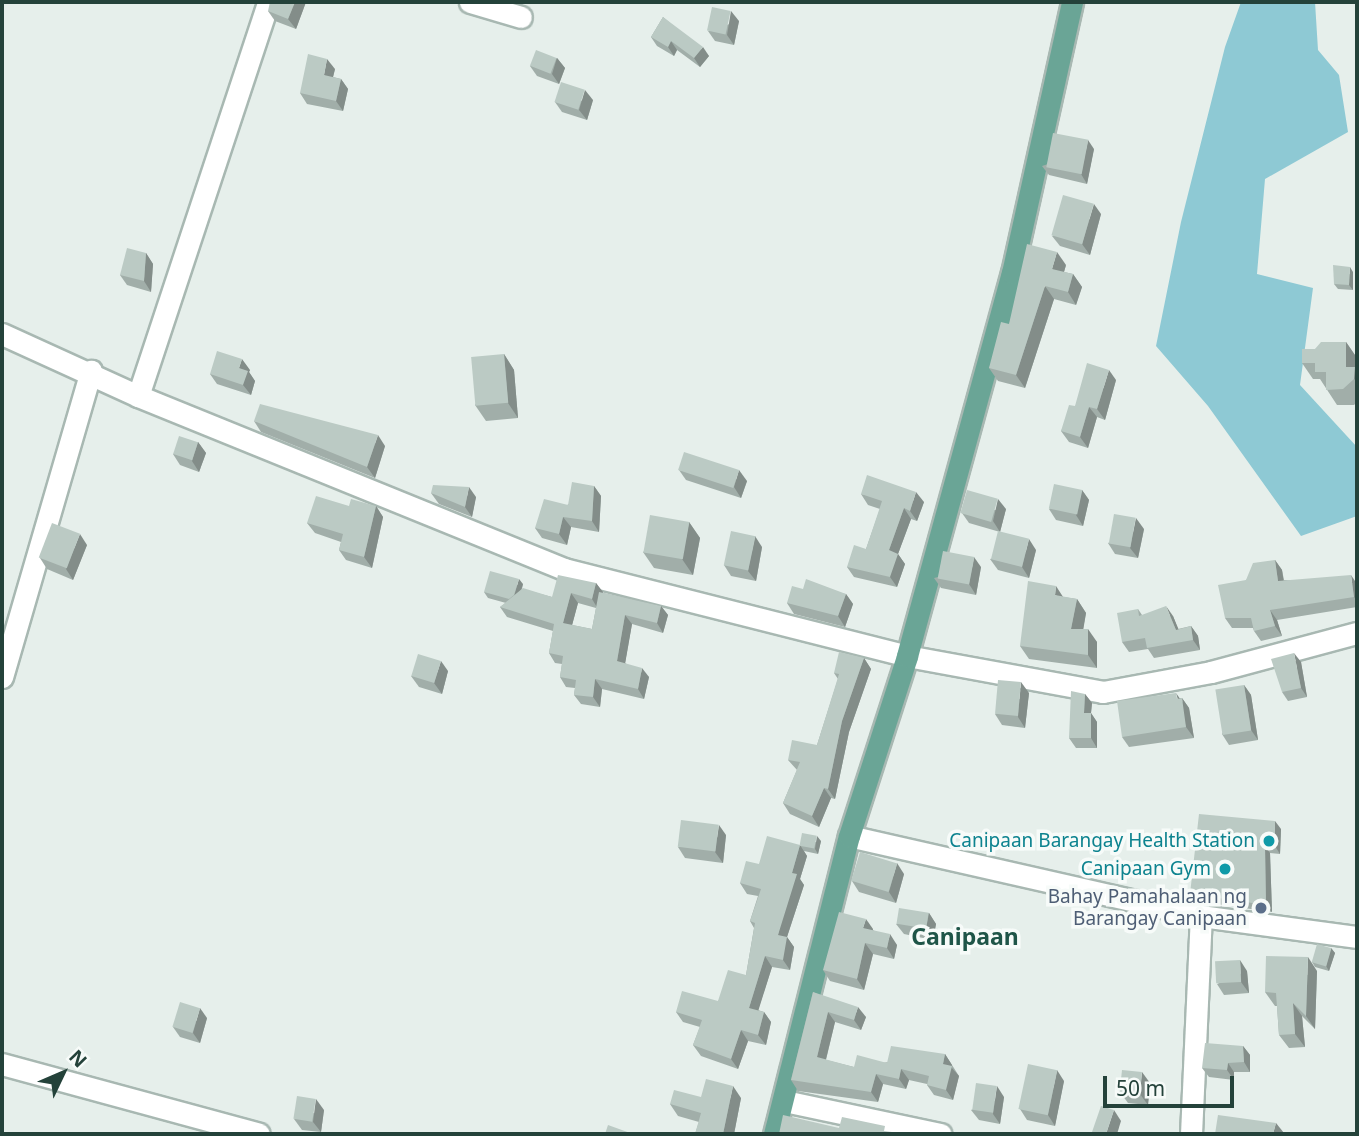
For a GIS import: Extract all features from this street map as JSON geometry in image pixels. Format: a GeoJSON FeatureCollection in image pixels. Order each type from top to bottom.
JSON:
{"type":"FeatureCollection","features":[{"type":"Feature","properties":{"kind":"main road"},"geometry":{"type":"LineString","coordinates":[[774,1134],[849,836],[907,656],[1012,273],[1072,2]]}},
{"type":"Feature","properties":{"kind":"street"},"geometry":{"type":"LineString","coordinates":[[138,396],[268,2]]}},
{"type":"Feature","properties":{"kind":"street"},"geometry":{"type":"LineString","coordinates":[[470,2],[521,17]]}},
{"type":"Feature","properties":{"kind":"street"},"geometry":{"type":"LineString","coordinates":[[2,334],[91,371],[138,396],[564,569],[907,656],[1103,692],[1211,672],[1357,633]]}},
{"type":"Feature","properties":{"kind":"street"},"geometry":{"type":"LineString","coordinates":[[2,677],[91,371]]}},
{"type":"Feature","properties":{"kind":"street"},"geometry":{"type":"LineString","coordinates":[[849,836],[1201,916],[1357,937]]}},
{"type":"Feature","properties":{"kind":"street"},"geometry":{"type":"LineString","coordinates":[[1191,1134],[1201,916]]}},
{"type":"Feature","properties":{"kind":"street"},"geometry":{"type":"LineString","coordinates":[[2,1064],[258,1134]]}},
{"type":"Feature","properties":{"kind":"street"},"geometry":{"type":"LineString","coordinates":[[784,1101],[941,1134]]}},
{"type":"Feature","properties":{"kind":"water"},"geometry":{"type":"Polygon","coordinates":[[[1241,2],[1315,2],[1318,50],[1339,75],[1348,132],[1265,179],[1257,274],[1313,288],[1300,385],[1357,447],[1357,516],[1301,536],[1208,406],[1156,346],[1181,222],[1225,47],[1241,2]]]}},
{"type":"Feature","properties":{"kind":"building"},"geometry":{"type":"Polygon","coordinates":[[[270,2],[295,2],[288,19],[268,11],[270,2]]]}},
{"type":"Feature","properties":{"kind":"building"},"geometry":{"type":"Polygon","coordinates":[[[712,7],[731,11],[726,34],[707,30],[712,7]]]}},
{"type":"Feature","properties":{"kind":"building"},"geometry":{"type":"Polygon","coordinates":[[[663,17],[703,47],[694,58],[671,41],[668,47],[651,37],[663,17]]]}},
{"type":"Feature","properties":{"kind":"building"},"geometry":{"type":"Polygon","coordinates":[[[536,50],[557,58],[550,74],[530,66],[536,50]]]}},
{"type":"Feature","properties":{"kind":"building"},"geometry":{"type":"Polygon","coordinates":[[[308,54],[327,59],[324,75],[341,79],[336,101],[300,93],[308,54]]]}},
{"type":"Feature","properties":{"kind":"building"},"geometry":{"type":"Polygon","coordinates":[[[561,82],[585,90],[578,110],[555,102],[561,82]]]}},
{"type":"Feature","properties":{"kind":"building"},"geometry":{"type":"Polygon","coordinates":[[[1053,133],[1088,140],[1082,174],[1046,167],[1053,133]]]}},
{"type":"Feature","properties":{"kind":"building"},"geometry":{"type":"Polygon","coordinates":[[[1063,195],[1094,204],[1082,244],[1051,235],[1063,195]]]}},
{"type":"Feature","properties":{"kind":"building"},"geometry":{"type":"Polygon","coordinates":[[[1027,244],[1057,252],[1052,269],[1073,274],[1068,292],[1045,286],[1016,375],[989,368],[1001,322],[1009,324],[1027,244]]]}},
{"type":"Feature","properties":{"kind":"building"},"geometry":{"type":"Polygon","coordinates":[[[127,248],[146,253],[144,281],[120,275],[127,248]]]}},
{"type":"Feature","properties":{"kind":"building"},"geometry":{"type":"Polygon","coordinates":[[[1333,265],[1350,267],[1349,285],[1334,284],[1333,265]]]}},
{"type":"Feature","properties":{"kind":"building"},"geometry":{"type":"Polygon","coordinates":[[[1321,342],[1346,342],[1346,367],[1355,367],[1354,379],[1343,389],[1326,390],[1326,372],[1315,372],[1315,363],[1302,363],[1302,349],[1315,349],[1321,342]]]}},
{"type":"Feature","properties":{"kind":"building"},"geometry":{"type":"Polygon","coordinates":[[[217,351],[242,359],[239,368],[248,371],[243,385],[210,374],[217,351]]]}},
{"type":"Feature","properties":{"kind":"building"},"geometry":{"type":"Polygon","coordinates":[[[504,354],[508,403],[475,406],[471,357],[504,354]]]}},
{"type":"Feature","properties":{"kind":"building"},"geometry":{"type":"Polygon","coordinates":[[[1087,363],[1109,370],[1097,409],[1089,407],[1080,437],[1061,431],[1069,405],[1075,406],[1087,363]]]}},
{"type":"Feature","properties":{"kind":"building"},"geometry":{"type":"Polygon","coordinates":[[[260,404],[378,435],[367,467],[254,421],[260,404]]]}},
{"type":"Feature","properties":{"kind":"building"},"geometry":{"type":"Polygon","coordinates":[[[179,436],[198,442],[192,460],[173,454],[179,436]]]}},
{"type":"Feature","properties":{"kind":"building"},"geometry":{"type":"Polygon","coordinates":[[[684,452],[739,470],[733,488],[678,470],[684,452]]]}},
{"type":"Feature","properties":{"kind":"building"},"geometry":{"type":"Polygon","coordinates":[[[867,475],[916,492],[910,511],[904,508],[889,550],[898,554],[890,577],[847,567],[854,545],[866,549],[882,501],[861,494],[867,475]]]}},
{"type":"Feature","properties":{"kind":"building"},"geometry":{"type":"Polygon","coordinates":[[[572,482],[594,486],[592,521],[563,517],[559,534],[535,528],[544,499],[568,505],[572,482]]]}},
{"type":"Feature","properties":{"kind":"building"},"geometry":{"type":"Polygon","coordinates":[[[1054,484],[1082,490],[1077,514],[1049,508],[1054,484]]]}},
{"type":"Feature","properties":{"kind":"building"},"geometry":{"type":"Polygon","coordinates":[[[433,485],[469,487],[465,507],[431,493],[433,485]]]}},
{"type":"Feature","properties":{"kind":"building"},"geometry":{"type":"Polygon","coordinates":[[[967,490],[998,499],[991,522],[960,513],[967,490]]]}},
{"type":"Feature","properties":{"kind":"building"},"geometry":{"type":"Polygon","coordinates":[[[316,496],[349,506],[351,499],[376,506],[364,557],[339,550],[343,534],[307,523],[316,496]]]}},
{"type":"Feature","properties":{"kind":"building"},"geometry":{"type":"Polygon","coordinates":[[[1114,514],[1136,518],[1130,547],[1109,544],[1114,514]]]}},
{"type":"Feature","properties":{"kind":"building"},"geometry":{"type":"Polygon","coordinates":[[[650,515],[689,522],[683,559],[643,552],[650,515]]]}},
{"type":"Feature","properties":{"kind":"building"},"geometry":{"type":"Polygon","coordinates":[[[52,523],[80,534],[67,568],[39,558],[52,523]]]}},
{"type":"Feature","properties":{"kind":"building"},"geometry":{"type":"Polygon","coordinates":[[[731,531],[755,536],[748,570],[724,565],[731,531]]]}},
{"type":"Feature","properties":{"kind":"building"},"geometry":{"type":"Polygon","coordinates":[[[998,531],[1029,539],[1022,567],[991,559],[998,531]]]}},
{"type":"Feature","properties":{"kind":"building"},"geometry":{"type":"Polygon","coordinates":[[[943,551],[974,557],[969,585],[938,578],[943,551]]]}},
{"type":"Feature","properties":{"kind":"building"},"geometry":{"type":"Polygon","coordinates":[[[1275,560],[1278,581],[1351,575],[1354,597],[1270,610],[1275,626],[1254,631],[1251,618],[1225,618],[1218,585],[1246,580],[1253,563],[1275,560]]]}},
{"type":"Feature","properties":{"kind":"building"},"geometry":{"type":"Polygon","coordinates":[[[490,571],[519,579],[514,595],[509,599],[484,592],[490,571]]]}},
{"type":"Feature","properties":{"kind":"building"},"geometry":{"type":"Polygon","coordinates":[[[558,575],[596,583],[592,599],[571,593],[563,623],[592,629],[599,592],[661,606],[657,623],[625,615],[617,661],[642,668],[638,689],[595,679],[593,697],[574,695],[576,680],[560,677],[563,656],[549,653],[554,624],[500,607],[523,588],[552,597],[558,575]]]}},
{"type":"Feature","properties":{"kind":"building"},"geometry":{"type":"Polygon","coordinates":[[[806,579],[846,594],[838,616],[787,603],[792,586],[803,589],[806,579]]]}},
{"type":"Feature","properties":{"kind":"building"},"geometry":{"type":"Polygon","coordinates":[[[1028,581],[1056,586],[1055,595],[1077,599],[1071,629],[1088,629],[1088,655],[1020,646],[1028,581]]]}},
{"type":"Feature","properties":{"kind":"building"},"geometry":{"type":"Polygon","coordinates":[[[1166,606],[1176,630],[1191,626],[1193,640],[1147,648],[1145,638],[1122,642],[1117,613],[1138,609],[1139,616],[1166,606]]]}},
{"type":"Feature","properties":{"kind":"building"},"geometry":{"type":"Polygon","coordinates":[[[839,652],[864,658],[842,721],[828,789],[824,788],[812,816],[783,803],[800,762],[788,760],[792,740],[817,745],[839,674],[834,673],[839,652]]]}},
{"type":"Feature","properties":{"kind":"building"},"geometry":{"type":"Polygon","coordinates":[[[1294,653],[1301,688],[1282,692],[1271,659],[1294,653]]]}},
{"type":"Feature","properties":{"kind":"building"},"geometry":{"type":"Polygon","coordinates":[[[418,654],[441,661],[434,683],[411,676],[418,654]]]}},
{"type":"Feature","properties":{"kind":"building"},"geometry":{"type":"Polygon","coordinates":[[[998,680],[1021,682],[1018,716],[995,714],[998,680]]]}},
{"type":"Feature","properties":{"kind":"building"},"geometry":{"type":"Polygon","coordinates":[[[1244,685],[1251,730],[1223,735],[1215,690],[1244,685]]]}},
{"type":"Feature","properties":{"kind":"building"},"geometry":{"type":"Polygon","coordinates":[[[1071,691],[1085,694],[1084,713],[1091,713],[1091,738],[1069,738],[1071,691]]]}},
{"type":"Feature","properties":{"kind":"building"},"geometry":{"type":"Polygon","coordinates":[[[1176,693],[1177,699],[1182,698],[1186,727],[1122,737],[1117,701],[1176,693]]]}},
{"type":"Feature","properties":{"kind":"building","name":"Canipaan Gym"},"geometry":{"type":"Polygon","coordinates":[[[1199,814],[1275,821],[1275,846],[1265,846],[1266,905],[1190,894],[1199,814]]]}},
{"type":"Feature","properties":{"kind":"building"},"geometry":{"type":"Polygon","coordinates":[[[681,820],[719,825],[715,851],[678,847],[681,820]]]}},
{"type":"Feature","properties":{"kind":"building"},"geometry":{"type":"Polygon","coordinates":[[[802,833],[817,836],[814,849],[800,846],[802,833]]]}},
{"type":"Feature","properties":{"kind":"building"},"geometry":{"type":"Polygon","coordinates":[[[767,836],[800,845],[792,873],[797,874],[778,935],[787,937],[783,960],[765,956],[749,1008],[764,1012],[758,1035],[741,1030],[731,1059],[693,1045],[702,1020],[676,1012],[682,991],[718,1001],[728,970],[746,975],[755,923],[750,921],[761,889],[740,883],[746,861],[759,864],[767,836]]]}},
{"type":"Feature","properties":{"kind":"building"},"geometry":{"type":"Polygon","coordinates":[[[860,852],[897,863],[889,892],[851,881],[860,852]]]}},
{"type":"Feature","properties":{"kind":"building"},"geometry":{"type":"Polygon","coordinates":[[[899,908],[929,913],[926,928],[896,924],[899,908]]]}},
{"type":"Feature","properties":{"kind":"building"},"geometry":{"type":"Polygon","coordinates":[[[839,912],[866,919],[863,928],[890,934],[887,948],[865,943],[857,979],[823,970],[839,912]]]}},
{"type":"Feature","properties":{"kind":"building"},"geometry":{"type":"Polygon","coordinates":[[[1317,944],[1331,948],[1326,966],[1312,962],[1317,944]]]}},
{"type":"Feature","properties":{"kind":"building"},"geometry":{"type":"Polygon","coordinates":[[[1266,956],[1308,957],[1306,1016],[1293,1003],[1295,1034],[1279,1035],[1276,993],[1265,992],[1266,956]]]}},
{"type":"Feature","properties":{"kind":"building"},"geometry":{"type":"Polygon","coordinates":[[[1240,960],[1241,982],[1216,983],[1215,961],[1240,960]]]}},
{"type":"Feature","properties":{"kind":"building"},"geometry":{"type":"Polygon","coordinates":[[[813,992],[858,1007],[854,1020],[828,1012],[817,1057],[854,1067],[857,1055],[887,1063],[891,1046],[945,1054],[943,1064],[952,1066],[946,1090],[927,1085],[929,1076],[901,1069],[899,1079],[876,1074],[871,1092],[791,1080],[813,992]]]}},
{"type":"Feature","properties":{"kind":"building"},"geometry":{"type":"Polygon","coordinates":[[[180,1002],[200,1008],[192,1033],[172,1027],[180,1002]]]}},
{"type":"Feature","properties":{"kind":"building"},"geometry":{"type":"Polygon","coordinates":[[[1205,1043],[1243,1046],[1244,1062],[1228,1063],[1227,1070],[1202,1068],[1205,1043]]]}},
{"type":"Feature","properties":{"kind":"building"},"geometry":{"type":"Polygon","coordinates":[[[1028,1064],[1057,1070],[1048,1115],[1018,1109],[1028,1064]]]}},
{"type":"Feature","properties":{"kind":"building"},"geometry":{"type":"Polygon","coordinates":[[[1122,1070],[1142,1072],[1140,1094],[1120,1092],[1122,1070]]]}},
{"type":"Feature","properties":{"kind":"building"},"geometry":{"type":"Polygon","coordinates":[[[706,1079],[733,1086],[723,1134],[695,1134],[701,1113],[670,1104],[674,1090],[701,1097],[706,1079]]]}},
{"type":"Feature","properties":{"kind":"building"},"geometry":{"type":"Polygon","coordinates":[[[976,1083],[997,1086],[993,1113],[972,1110],[976,1083]]]}},
{"type":"Feature","properties":{"kind":"building"},"geometry":{"type":"Polygon","coordinates":[[[297,1096],[316,1099],[312,1122],[293,1119],[297,1096]]]}},
{"type":"Feature","properties":{"kind":"building"},"geometry":{"type":"Polygon","coordinates":[[[1101,1106],[1114,1110],[1106,1134],[1092,1132],[1101,1106]]]}},
{"type":"Feature","properties":{"kind":"building"},"geometry":{"type":"Polygon","coordinates":[[[783,1115],[839,1128],[842,1117],[885,1126],[884,1131],[908,1134],[779,1134],[783,1115]]]}},
{"type":"Feature","properties":{"kind":"building"},"geometry":{"type":"Polygon","coordinates":[[[1218,1115],[1276,1123],[1273,1134],[1215,1134],[1218,1115]]]}},
{"type":"Feature","properties":{"kind":"building"},"geometry":{"type":"Polygon","coordinates":[[[608,1125],[633,1134],[605,1134],[608,1125]]]}},
{"type":"Feature","properties":{"kind":"place","name":"Canipaan Barangay Health Station"},"geometry":{"type":"Point","coordinates":[1269,841]}},
{"type":"Feature","properties":{"kind":"place","name":"Canipaan Gym"},"geometry":{"type":"Point","coordinates":[1225,869]}},
{"type":"Feature","properties":{"kind":"place","name":"Bahay Pamahalaan ng Barangay Canipaan"},"geometry":{"type":"Point","coordinates":[1261,908]}},
{"type":"Feature","properties":{"kind":"district","name":"Canipaan"},"geometry":{"type":"Point","coordinates":[965,936]}}]}
